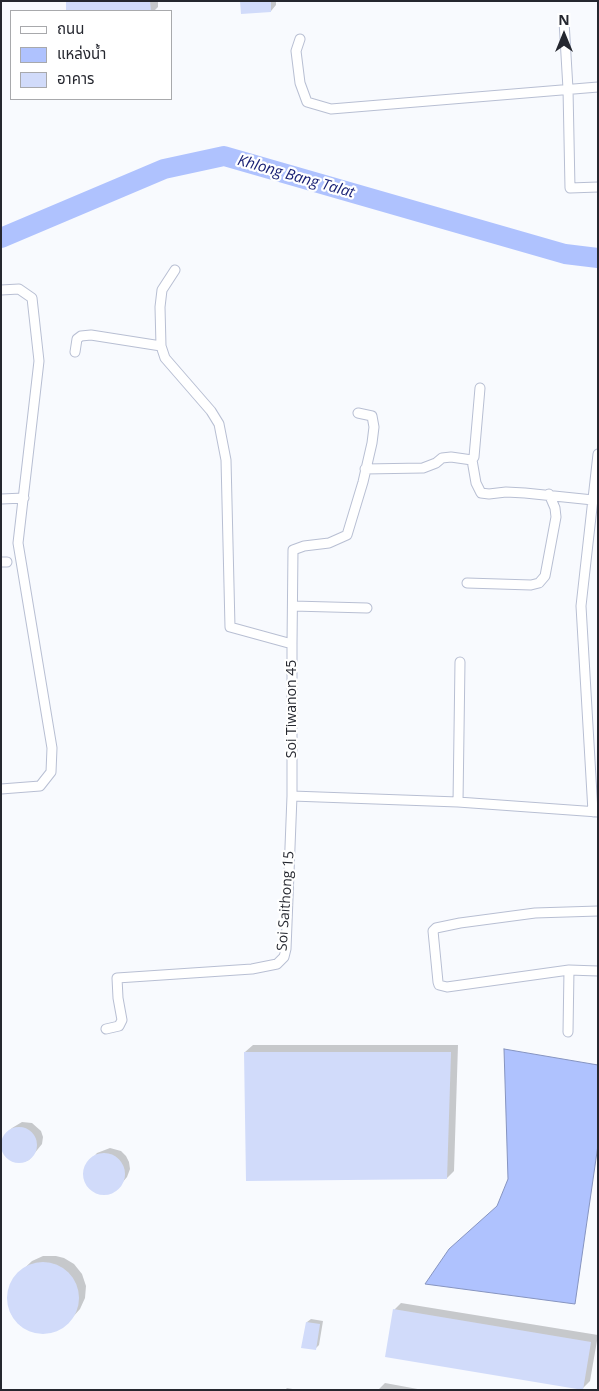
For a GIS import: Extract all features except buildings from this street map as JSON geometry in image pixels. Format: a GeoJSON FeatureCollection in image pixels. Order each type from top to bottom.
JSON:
{"type":"FeatureCollection","features":[{"type":"Feature","properties":{"kind":"street"},"geometry":{"type":"LineString","coordinates":[[564,21],[568,89],[570,188],[598,187]]}},
{"type":"Feature","properties":{"kind":"street"},"geometry":{"type":"LineString","coordinates":[[300,39],[296,51],[300,83],[306,102],[331,109],[598,87]]}},
{"type":"Feature","properties":{"kind":"street","name":"Soi Tiwanon 45"},"geometry":{"type":"LineString","coordinates":[[175,270],[162,290],[160,307],[161,346],[165,358],[211,410],[219,424],[226,460],[230,627],[292,644],[292,796]]}},
{"type":"Feature","properties":{"kind":"street"},"geometry":{"type":"LineString","coordinates":[[1,290],[20,289],[32,298],[39,361],[18,543],[52,748],[51,772],[40,786],[1,789]]}},
{"type":"Feature","properties":{"kind":"street"},"geometry":{"type":"LineString","coordinates":[[75,352],[77,339],[81,336],[92,335],[161,346]]}},
{"type":"Feature","properties":{"kind":"street"},"geometry":{"type":"LineString","coordinates":[[480,388],[474,457],[472,460],[476,483],[481,493],[549,494],[593,500]]}},
{"type":"Feature","properties":{"kind":"street"},"geometry":{"type":"LineString","coordinates":[[292,644],[293,550],[304,546],[329,543],[347,535],[366,469],[374,427],[372,416],[358,413]]}},
{"type":"Feature","properties":{"kind":"street"},"geometry":{"type":"LineString","coordinates":[[292,796],[458,802],[596,812],[582,606],[595,513],[593,500],[598,454]]}},
{"type":"Feature","properties":{"kind":"street"},"geometry":{"type":"LineString","coordinates":[[366,469],[423,468],[436,463],[442,458],[452,457],[472,460]]}},
{"type":"Feature","properties":{"kind":"street"},"geometry":{"type":"LineString","coordinates":[[467,583],[532,585],[539,582],[544,576],[556,517],[556,508],[549,494]]}},
{"type":"Feature","properties":{"kind":"street"},"geometry":{"type":"LineString","coordinates":[[1,499],[24,498]]}},
{"type":"Feature","properties":{"kind":"street"},"geometry":{"type":"LineString","coordinates":[[292,606],[366,608]]}},
{"type":"Feature","properties":{"kind":"street"},"geometry":{"type":"LineString","coordinates":[[458,802],[460,662]]}},
{"type":"Feature","properties":{"kind":"street","name":"Soi Saithong 15"},"geometry":{"type":"LineString","coordinates":[[106,1029],[119,1026],[122,1020],[117,978],[252,969],[277,964],[284,957],[286,949],[292,796]]}},
{"type":"Feature","properties":{"kind":"street"},"geometry":{"type":"LineString","coordinates":[[598,912],[535,914],[460,923],[436,928],[433,931],[433,948],[439,985],[446,987],[569,970],[598,970]]}},
{"type":"Feature","properties":{"kind":"street"},"geometry":{"type":"LineString","coordinates":[[568,1032],[569,970]]}},
{"type":"Feature","properties":{"kind":"water"},"geometry":{"type":"Polygon","coordinates":[[[504,1049],[598,1065],[598,1145],[575,1304],[425,1284],[449,1249],[497,1206],[508,1179],[504,1049]]]}},
{"type":"Feature","properties":{"kind":"waterway","name":"Khlong Bang Talat"},"geometry":{"type":"LineString","coordinates":[[1,238],[164,169],[224,156],[565,254],[598,258]]}}]}
